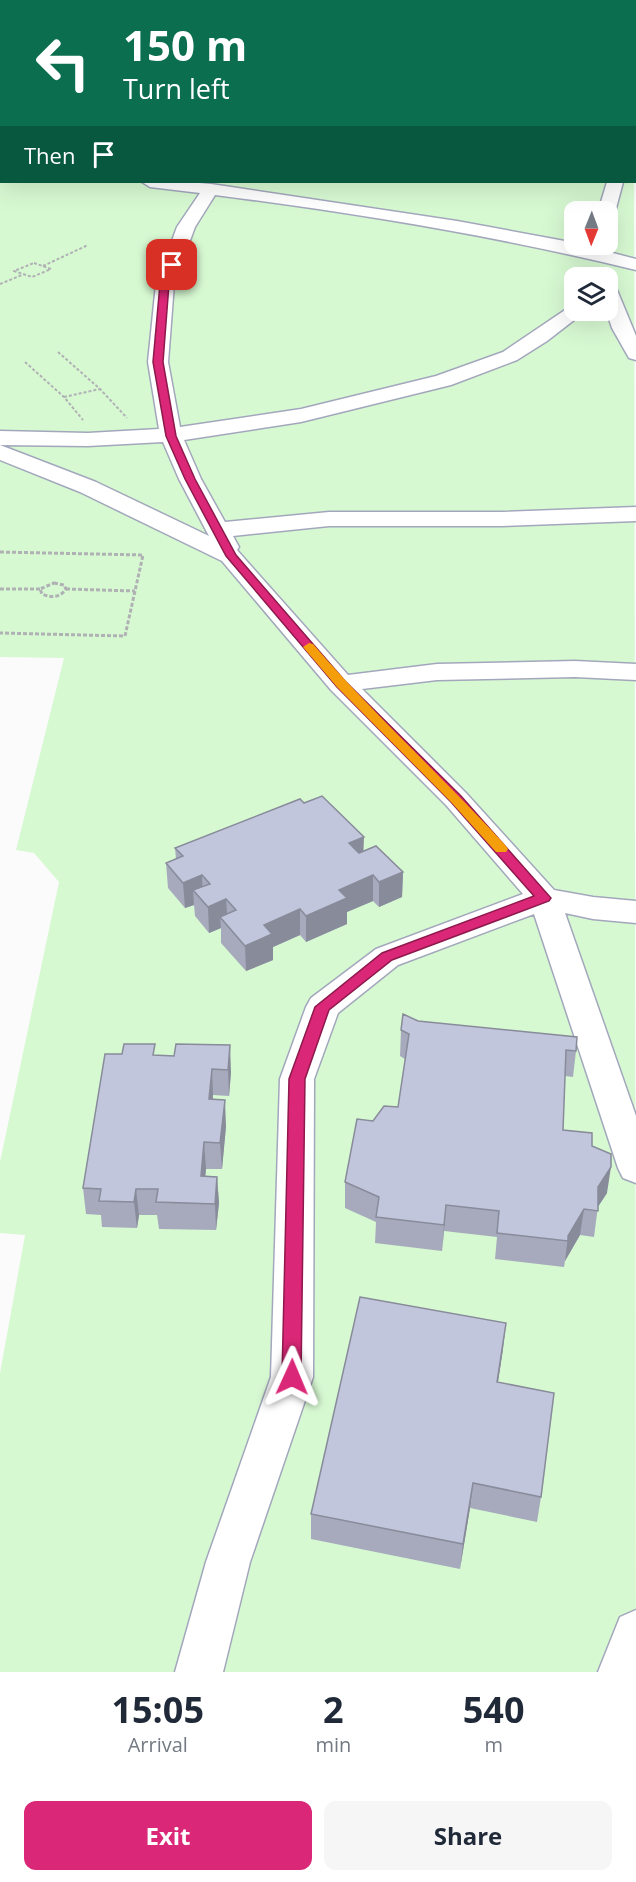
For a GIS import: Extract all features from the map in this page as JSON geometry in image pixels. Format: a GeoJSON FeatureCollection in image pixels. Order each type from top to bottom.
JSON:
{"type":"FeatureCollection","features":[{"type":"Feature","properties":{"kind":"street"},"geometry":{"type":"LineString","coordinates":[[159,183],[355,208],[564,243]]}},
{"type":"Feature","properties":{"kind":"street"},"geometry":{"type":"LineString","coordinates":[[609,201],[615,183]]}},
{"type":"Feature","properties":{"kind":"street"},"geometry":{"type":"LineString","coordinates":[[212,189],[186,227],[165,284],[158,362],[171,436],[190,479],[231,556],[341,684],[456,799],[544,898],[636,1168]]}},
{"type":"Feature","properties":{"kind":"street"},"geometry":{"type":"LineString","coordinates":[[614,255],[636,265]]}},
{"type":"Feature","properties":{"kind":"street"},"geometry":{"type":"LineString","coordinates":[[618,317],[636,354]]}},
{"type":"Feature","properties":{"kind":"street"},"geometry":{"type":"LineString","coordinates":[[0,438],[95,441],[171,436],[284,420],[397,394],[503,359],[564,319]]}},
{"type":"Feature","properties":{"kind":"street"},"geometry":{"type":"LineString","coordinates":[[0,452],[88,487],[231,556]]}},
{"type":"Feature","properties":{"kind":"street"},"geometry":{"type":"LineString","coordinates":[[217,530],[329,519],[502,519],[636,514]]}},
{"type":"Feature","properties":{"kind":"street"},"geometry":{"type":"LineString","coordinates":[[341,684],[437,672],[575,669],[636,672]]}},
{"type":"Feature","properties":{"kind":"street"},"geometry":{"type":"LineString","coordinates":[[199,1672],[228,1562],[292,1377],[297,1079],[323,1007],[387,957],[544,898],[593,908],[636,912]]}},
{"type":"Feature","properties":{"kind":"street"},"geometry":{"type":"LineString","coordinates":[[622,1672],[636,1633]]}},
{"type":"Feature","properties":{"kind":"path"},"geometry":{"type":"LineString","coordinates":[[42,266],[88,245]]}},
{"type":"Feature","properties":{"kind":"path"},"geometry":{"type":"LineString","coordinates":[[33,263],[42,266],[51,269],[32,277],[14,271],[33,263]]}},
{"type":"Feature","properties":{"kind":"path"},"geometry":{"type":"LineString","coordinates":[[0,284],[23,274]]}},
{"type":"Feature","properties":{"kind":"path"},"geometry":{"type":"LineString","coordinates":[[58,351],[100,389],[125,415],[142,438]]}},
{"type":"Feature","properties":{"kind":"path"},"geometry":{"type":"LineString","coordinates":[[25,362],[64,397],[91,432],[95,441]]}},
{"type":"Feature","properties":{"kind":"path"},"geometry":{"type":"LineString","coordinates":[[64,397],[100,389]]}},
{"type":"Feature","properties":{"kind":"path"},"geometry":{"type":"LineString","coordinates":[[0,552],[143,555],[125,636],[0,633]]}},
{"type":"Feature","properties":{"kind":"path"},"geometry":{"type":"LineString","coordinates":[[0,589],[40,589],[48,584],[57,583],[64,585],[66,590]]}},
{"type":"Feature","properties":{"kind":"path"},"geometry":{"type":"LineString","coordinates":[[40,589],[42,594],[53,597],[63,594],[66,590],[135,591]]}},
{"type":"Feature","properties":{"kind":"green space"},"geometry":{"type":"Polygon","coordinates":[[[0,183],[634,183],[636,1672],[0,1672],[0,1373],[25,1235],[0,1233],[0,1162],[59,882],[34,853],[16,850],[64,658],[0,657],[0,183]]]}},
{"type":"Feature","properties":{"kind":"building"},"geometry":{"type":"Polygon","coordinates":[[[322,796],[364,837],[349,843],[359,853],[376,846],[403,872],[379,882],[373,875],[339,890],[347,898],[306,916],[300,909],[264,925],[272,934],[245,946],[220,917],[236,910],[226,899],[208,907],[193,890],[210,884],[202,875],[183,883],[166,863],[183,856],[175,848],[300,799],[304,803],[322,796]]]}},
{"type":"Feature","properties":{"kind":"building"},"geometry":{"type":"Polygon","coordinates":[[[403,1014],[418,1021],[577,1037],[576,1051],[566,1050],[563,1130],[592,1133],[592,1146],[611,1154],[611,1167],[598,1187],[598,1211],[584,1209],[568,1236],[568,1241],[497,1233],[499,1211],[446,1205],[444,1225],[376,1217],[379,1197],[345,1182],[357,1119],[373,1121],[384,1106],[398,1107],[409,1034],[401,1030],[403,1014]]]}},
{"type":"Feature","properties":{"kind":"building"},"geometry":{"type":"Polygon","coordinates":[[[124,1044],[155,1044],[153,1055],[174,1056],[176,1044],[230,1045],[228,1070],[212,1069],[209,1099],[225,1100],[220,1143],[204,1142],[201,1176],[217,1177],[215,1204],[156,1202],[158,1189],[136,1189],[134,1202],[99,1201],[101,1189],[83,1188],[105,1054],[122,1054],[124,1044]]]}},
{"type":"Feature","properties":{"kind":"building"},"geometry":{"type":"Polygon","coordinates":[[[360,1297],[506,1323],[497,1382],[554,1393],[541,1497],[473,1483],[463,1544],[311,1514],[360,1297]]]}},
{"type":"Feature","properties":{"kind":"slow traffic"},"geometry":{"type":"LineString","coordinates":[[309,647],[341,684],[456,799],[501,849]]}},
{"type":"Feature","properties":{"kind":"route"},"geometry":{"type":"LineString","coordinates":[[172,265],[165,284],[158,362],[171,436],[190,479],[231,556],[341,684],[456,799],[544,898],[387,957],[323,1007],[297,1079],[292,1377]]}}]}
